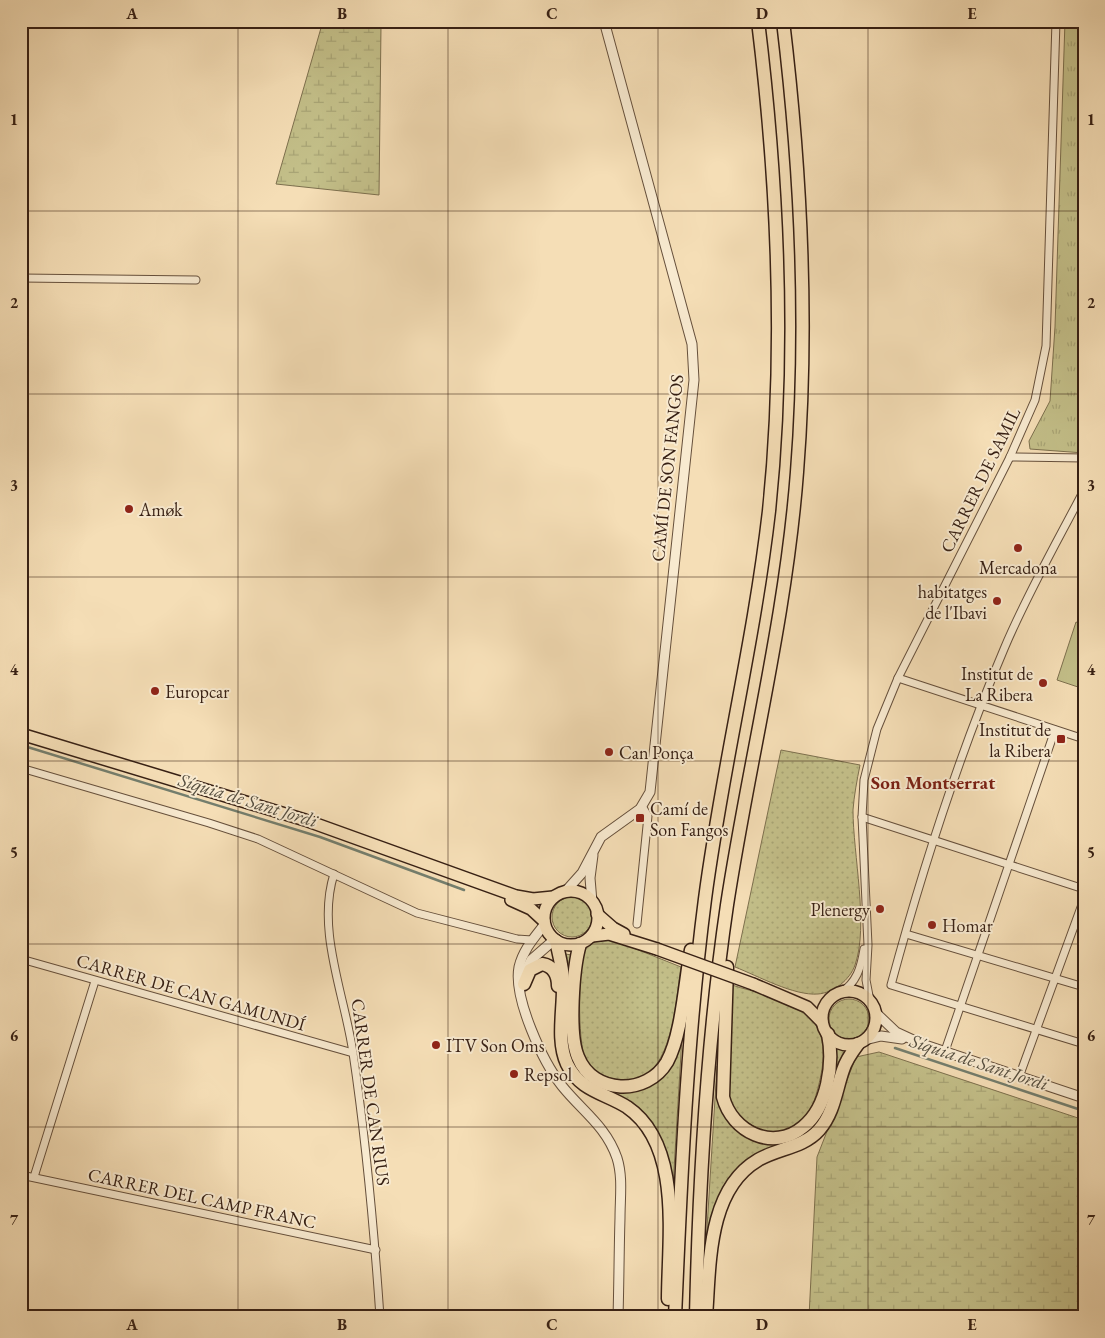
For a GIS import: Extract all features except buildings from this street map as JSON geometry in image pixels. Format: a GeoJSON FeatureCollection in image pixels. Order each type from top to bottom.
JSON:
{"type":"FeatureCollection","features":[{"type":"Feature","properties":{"kind":"highway"},"geometry":{"type":"LineString","coordinates":[[675,1317],[688,1058],[705,897],[759,585],[769,507],[777,408],[779,336],[777,251],[772,166],[758,21]]}},
{"type":"Feature","properties":{"kind":"highway"},"geometry":{"type":"LineString","coordinates":[[696,1317],[707,1088],[717,984],[728,904],[780,609],[793,517],[800,430],[803,354],[803,271],[796,158],[783,21]]}},
{"type":"Feature","properties":{"kind":"highway"},"geometry":{"type":"LineString","coordinates":[[580,944],[574,970],[574,1030],[578,1057],[591,1076],[605,1084],[620,1087],[639,1084],[652,1077],[662,1068],[672,1048],[697,916],[705,897]]}},
{"type":"Feature","properties":{"kind":"highway"},"geometry":{"type":"LineString","coordinates":[[728,904],[732,925],[726,982],[722,1088],[725,1103],[736,1122],[747,1131],[770,1138],[792,1134],[804,1126],[818,1108],[827,1079],[831,1057],[828,1034]]}},
{"type":"Feature","properties":{"kind":"highway"},"geometry":{"type":"LineString","coordinates":[[555,941],[562,970],[562,1048],[573,1074],[585,1087],[614,1100],[634,1112],[651,1131],[661,1154],[668,1186],[668,1317]]}},
{"type":"Feature","properties":{"kind":"highway"},"geometry":{"type":"LineString","coordinates":[[524,984],[528,973],[533,968],[542,964],[548,965],[557,976],[558,996],[563,1009]]}},
{"type":"Feature","properties":{"kind":"highway"},"geometry":{"type":"LineString","coordinates":[[706,1317],[715,1231],[720,1206],[728,1190],[752,1163],[767,1155],[805,1141],[818,1131],[831,1110],[845,1063],[862,1042]]}},
{"type":"Feature","properties":{"kind":"main road"},"geometry":{"type":"LineString","coordinates":[[21,734],[305,820],[471,881],[526,898],[553,897],[565,892],[582,894],[592,902],[598,914],[613,928],[636,941],[782,995],[807,1007],[822,1022],[828,1034],[841,1044],[862,1042],[875,1026],[876,1012],[870,1001],[854,992],[836,995],[823,1000],[809,1001],[782,995]]}},
{"type":"Feature","properties":{"kind":"main road"},"geometry":{"type":"LineString","coordinates":[[471,881],[528,907],[544,923],[555,941],[566,945],[580,944],[592,936],[609,934],[636,941]]}},
{"type":"Feature","properties":{"kind":"main road"},"geometry":{"type":"LineString","coordinates":[[544,923],[545,908],[553,897]]}},
{"type":"Feature","properties":{"kind":"main road"},"geometry":{"type":"LineString","coordinates":[[592,936],[596,928],[598,914]]}},
{"type":"Feature","properties":{"kind":"main road"},"geometry":{"type":"LineString","coordinates":[[822,1022],[824,1008],[836,995]]}},
{"type":"Feature","properties":{"kind":"street","name":"CAMÍ DE SON FANGOS"},"geometry":{"type":"LineString","coordinates":[[604,21],[692,344],[694,380],[651,784],[648,796],[642,806]]}},
{"type":"Feature","properties":{"kind":"street","name":"CARRER DE SAMIL"},"geometry":{"type":"LineString","coordinates":[[870,1001],[866,980],[867,934],[862,817],[864,780],[873,746],[898,678],[1010,457],[1035,400],[1046,346],[1056,21]]}},
{"type":"Feature","properties":{"kind":"street"},"geometry":{"type":"LineString","coordinates":[[21,278],[196,280]]}},
{"type":"Feature","properties":{"kind":"street"},"geometry":{"type":"LineString","coordinates":[[1010,457],[1084,458]]}},
{"type":"Feature","properties":{"kind":"street"},"geometry":{"type":"LineString","coordinates":[[1084,490],[1004,648],[935,840],[891,985],[1084,1044]]}},
{"type":"Feature","properties":{"kind":"street"},"geometry":{"type":"LineString","coordinates":[[898,678],[1084,739]]}},
{"type":"Feature","properties":{"kind":"street"},"geometry":{"type":"LineString","coordinates":[[945,1051],[1011,865],[1055,730]]}},
{"type":"Feature","properties":{"kind":"street"},"geometry":{"type":"LineString","coordinates":[[21,768],[217,825],[258,839],[417,913],[517,940],[532,940]]}},
{"type":"Feature","properties":{"kind":"street"},"geometry":{"type":"LineString","coordinates":[[565,892],[582,873],[594,847],[605,833],[642,806],[648,816],[637,924]]}},
{"type":"Feature","properties":{"kind":"street"},"geometry":{"type":"LineString","coordinates":[[862,817],[1084,889]]}},
{"type":"Feature","properties":{"kind":"street"},"geometry":{"type":"LineString","coordinates":[[592,902],[590,878],[594,847]]}},
{"type":"Feature","properties":{"kind":"street","name":"CARRER DE CAN RIUS"},"geometry":{"type":"LineString","coordinates":[[334,874],[328,892],[327,922],[353,1053],[376,1250],[380,1317]]}},
{"type":"Feature","properties":{"kind":"street"},"geometry":{"type":"LineString","coordinates":[[1019,1077],[1084,899]]}},
{"type":"Feature","properties":{"kind":"street"},"geometry":{"type":"LineString","coordinates":[[544,923],[532,940],[522,960],[518,980],[539,1048],[554,1075],[565,1089],[598,1123],[609,1139],[618,1161],[621,1185],[618,1317]]}},
{"type":"Feature","properties":{"kind":"street","name":"CARRER DE SAMIL"},"geometry":{"type":"LineString","coordinates":[[836,995],[849,986],[856,977],[867,934]]}},
{"type":"Feature","properties":{"kind":"street"},"geometry":{"type":"LineString","coordinates":[[906,934],[1084,987]]}},
{"type":"Feature","properties":{"kind":"street"},"geometry":{"type":"LineString","coordinates":[[528,1017],[524,973],[531,960],[555,941]]}},
{"type":"Feature","properties":{"kind":"street","name":"CARRER DE CAN GAMUNDÍ"},"geometry":{"type":"LineString","coordinates":[[21,959],[353,1053]]}},
{"type":"Feature","properties":{"kind":"street"},"geometry":{"type":"LineString","coordinates":[[34,1178],[95,981]]}},
{"type":"Feature","properties":{"kind":"street"},"geometry":{"type":"LineString","coordinates":[[876,1012],[893,1030],[922,1044]]}},
{"type":"Feature","properties":{"kind":"street"},"geometry":{"type":"LineString","coordinates":[[862,1042],[888,1036],[922,1044],[1084,1098]]}},
{"type":"Feature","properties":{"kind":"street","name":"CARRER DEL CAMP FRANC"},"geometry":{"type":"LineString","coordinates":[[21,1175],[376,1250]]}},
{"type":"Feature","properties":{"kind":"green space"},"geometry":{"type":"Polygon","coordinates":[[[323,21],[386,21],[381,26],[379,195],[276,184],[323,21]]]}},
{"type":"Feature","properties":{"kind":"green space"},"geometry":{"type":"Polygon","coordinates":[[[1065,21],[1084,21],[1084,453],[1030,449],[1029,441],[1050,401],[1055,327],[1065,21]]]}},
{"type":"Feature","properties":{"kind":"green space"},"geometry":{"type":"Polygon","coordinates":[[[1076,622],[1084,625],[1084,689],[1057,680],[1076,622]]]}},
{"type":"Feature","properties":{"kind":"green space"},"geometry":{"type":"Polygon","coordinates":[[[781,750],[860,765],[853,810],[861,910],[859,949],[853,971],[845,981],[829,991],[818,994],[808,994],[787,989],[735,967],[781,750]]]}},
{"type":"Feature","properties":{"kind":"green space"},"geometry":{"type":"Polygon","coordinates":[[[576,897],[583,900],[589,906],[592,917],[591,925],[583,934],[576,937],[568,937],[561,934],[553,925],[552,913],[555,906],[564,898],[576,897]]]}},
{"type":"Feature","properties":{"kind":"green space"},"geometry":{"type":"Polygon","coordinates":[[[611,939],[681,967],[673,1021],[668,1040],[661,1057],[651,1071],[637,1079],[619,1080],[600,1074],[588,1064],[583,1050],[580,1020],[580,984],[584,954],[589,943],[611,939]]]}},
{"type":"Feature","properties":{"kind":"green space"},"geometry":{"type":"Polygon","coordinates":[[[565,954],[572,955],[569,1038],[586,1077],[652,1084],[683,1020],[673,1186],[658,1134],[594,1087],[575,1067],[567,1047],[565,954]]]}},
{"type":"Feature","properties":{"kind":"green space"},"geometry":{"type":"Polygon","coordinates":[[[732,985],[796,1006],[811,1019],[821,1037],[823,1046],[822,1067],[814,1103],[806,1116],[796,1125],[785,1130],[774,1132],[754,1126],[736,1111],[729,1100],[732,985]]]}},
{"type":"Feature","properties":{"kind":"green space"},"geometry":{"type":"Polygon","coordinates":[[[849,999],[863,1005],[869,1019],[863,1033],[849,1039],[835,1033],[829,1019],[835,1005],[849,999]]]}},
{"type":"Feature","properties":{"kind":"green space"},"geometry":{"type":"Polygon","coordinates":[[[835,1046],[847,1051],[838,1068],[827,1105],[814,1127],[798,1138],[752,1157],[738,1167],[728,1179],[714,1210],[704,1277],[717,1066],[719,1066],[718,1084],[744,1135],[806,1130],[835,1046]]]}},
{"type":"Feature","properties":{"kind":"green space"},"geometry":{"type":"Polygon","coordinates":[[[879,1052],[1084,1120],[1084,1317],[809,1317],[817,1157],[856,1057],[879,1052]]]}},
{"type":"Feature","properties":{"kind":"waterway","name":"Síquia de Sant Jordi"},"geometry":{"type":"LineString","coordinates":[[21,745],[320,837],[464,890]]}},
{"type":"Feature","properties":{"kind":"waterway","name":"Síquia de Sant Jordi"},"geometry":{"type":"LineString","coordinates":[[895,1048],[1084,1111]]}},
{"type":"Feature","properties":{"kind":"place","name":"Amøk"},"geometry":{"type":"Point","coordinates":[129,509]}},
{"type":"Feature","properties":{"kind":"place","name":"Mercadona"},"geometry":{"type":"Point","coordinates":[1018,548]}},
{"type":"Feature","properties":{"kind":"place","name":"habitatges de l'Ibavi"},"geometry":{"type":"Point","coordinates":[997,601]}},
{"type":"Feature","properties":{"kind":"place","name":"Institut de La Ribera"},"geometry":{"type":"Point","coordinates":[1043,683]}},
{"type":"Feature","properties":{"kind":"place","name":"Europcar"},"geometry":{"type":"Point","coordinates":[155,691]}},
{"type":"Feature","properties":{"kind":"place","name":"Institut de la Ribera"},"geometry":{"type":"Point","coordinates":[1061,739]}},
{"type":"Feature","properties":{"kind":"place","name":"Can Ponça"},"geometry":{"type":"Point","coordinates":[609,752]}},
{"type":"Feature","properties":{"kind":"place","name":"Camí de Son Fangos"},"geometry":{"type":"Point","coordinates":[640,818]}},
{"type":"Feature","properties":{"kind":"place","name":"Plenergy"},"geometry":{"type":"Point","coordinates":[880,909]}},
{"type":"Feature","properties":{"kind":"place","name":"Homar"},"geometry":{"type":"Point","coordinates":[932,925]}},
{"type":"Feature","properties":{"kind":"place","name":"ITV Son Oms"},"geometry":{"type":"Point","coordinates":[436,1045]}},
{"type":"Feature","properties":{"kind":"place","name":"Repsol"},"geometry":{"type":"Point","coordinates":[514,1074]}},
{"type":"Feature","properties":{"kind":"district","name":"Son Montserrat"},"geometry":{"type":"Point","coordinates":[933,782]}}]}
